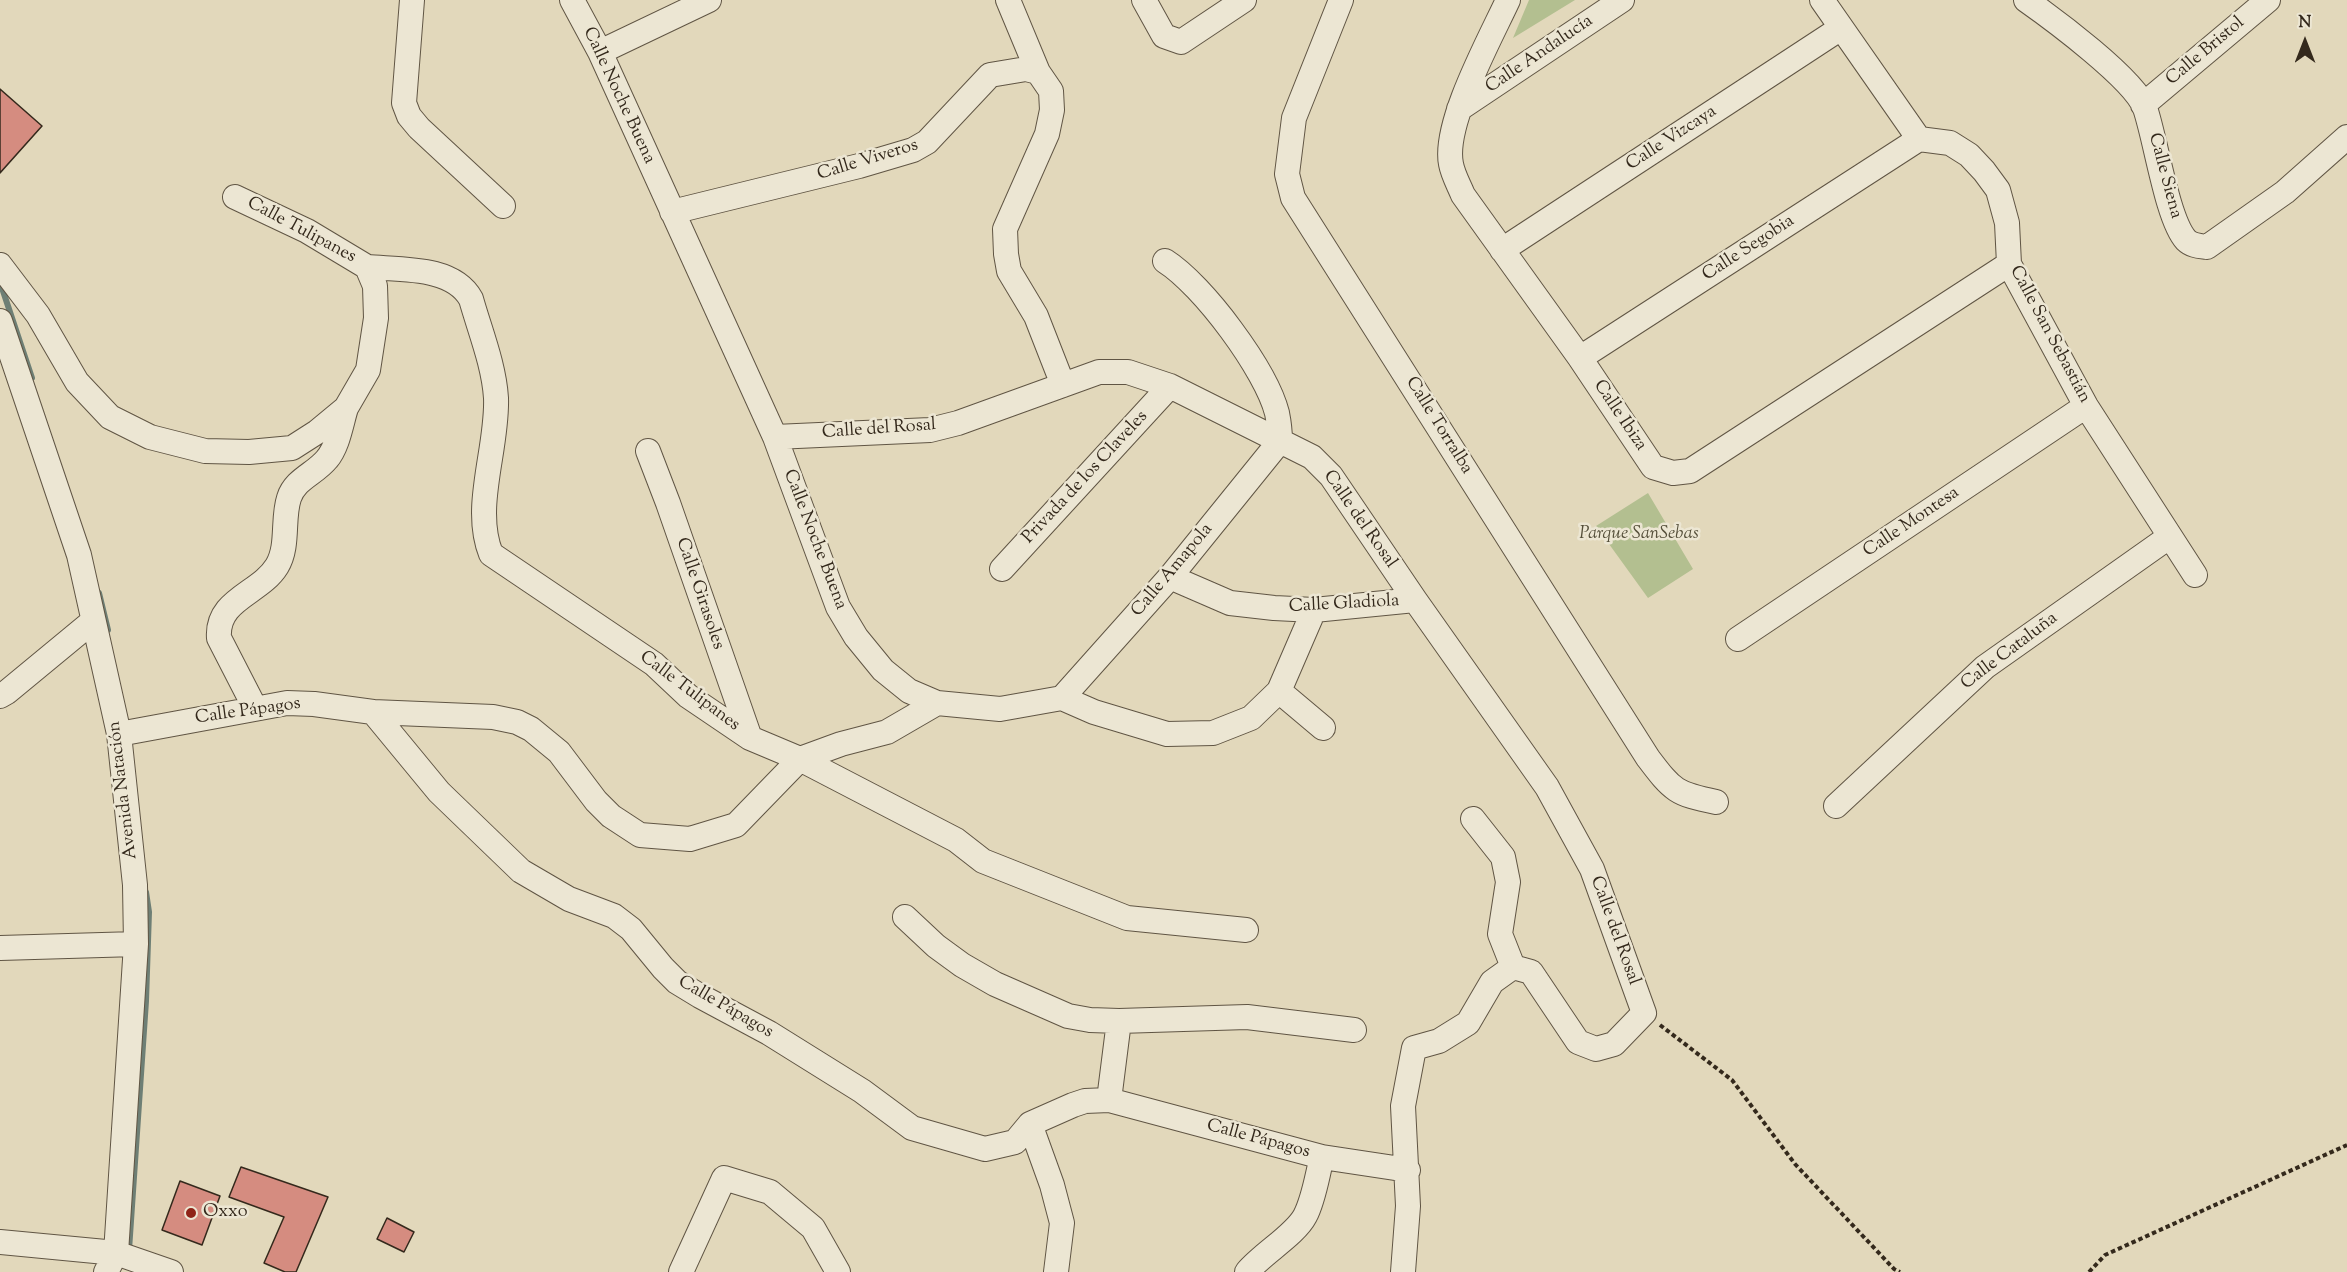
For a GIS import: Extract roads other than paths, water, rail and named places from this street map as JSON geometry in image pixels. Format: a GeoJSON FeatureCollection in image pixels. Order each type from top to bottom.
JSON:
{"type":"FeatureCollection","features":[{"type":"Feature","properties":{"kind":"street"},"geometry":{"type":"LineString","coordinates":[[412,0],[404,103],[409,116],[503,206]]}},
{"type":"Feature","properties":{"kind":"street","name":"Calle Noche Buena"},"geometry":{"type":"LineString","coordinates":[[572,0],[600,52],[775,437],[838,607],[856,637],[883,670],[909,691],[937,703],[1000,709],[1062,698]]}},
{"type":"Feature","properties":{"kind":"street"},"geometry":{"type":"LineString","coordinates":[[600,52],[710,0]]}},
{"type":"Feature","properties":{"kind":"street"},"geometry":{"type":"LineString","coordinates":[[1008,0],[1038,72],[1051,91],[1052,110],[1047,134],[1005,229],[1006,254],[1009,271],[1036,316],[1063,385]]}},
{"type":"Feature","properties":{"kind":"street"},"geometry":{"type":"LineString","coordinates":[[1144,0],[1164,36],[1180,42],[1244,0]]}},
{"type":"Feature","properties":{"kind":"street","name":"Calle Torralba"},"geometry":{"type":"LineString","coordinates":[[1341,0],[1294,118],[1287,174],[1293,198],[1648,758],[1666,782],[1684,796],[1716,802]]}},
{"type":"Feature","properties":{"kind":"street","name":"Calle Ibiza"},"geometry":{"type":"LineString","coordinates":[[1508,0],[1459,110],[1450,143],[1451,165],[1463,195],[1580,358],[1653,466],[1667,472],[1682,474],[1690,471],[2009,264]]}},
{"type":"Feature","properties":{"kind":"street","name":"Calle Andalucía"},"geometry":{"type":"LineString","coordinates":[[1459,110],[1622,0]]}},
{"type":"Feature","properties":{"kind":"street"},"geometry":{"type":"LineString","coordinates":[[1822,0],[1919,140]]}},
{"type":"Feature","properties":{"kind":"street","name":"Calle Siena"},"geometry":{"type":"LineString","coordinates":[[2026,0],[2058,22],[2124,81],[2144,105],[2175,222],[2186,240],[2194,246],[2207,248],[2285,192],[2347,137]]}},
{"type":"Feature","properties":{"kind":"street","name":"Calle Bristol"},"geometry":{"type":"LineString","coordinates":[[2144,105],[2268,0]]}},
{"type":"Feature","properties":{"kind":"street","name":"Calle Vizcaya"},"geometry":{"type":"LineString","coordinates":[[1502,250],[1841,28]]}},
{"type":"Feature","properties":{"kind":"street","name":"Calle Viveros"},"geometry":{"type":"LineString","coordinates":[[672,212],[859,166],[913,150],[927,142],[990,75],[1026,69],[1038,72]]}},
{"type":"Feature","properties":{"kind":"street","name":"Calle San Sebastián"},"geometry":{"type":"LineString","coordinates":[[1919,140],[1950,143],[1969,155],[1998,190],[2007,223],[2009,264],[2086,406],[2194,575]]}},
{"type":"Feature","properties":{"kind":"street","name":"Calle Segobia"},"geometry":{"type":"LineString","coordinates":[[1580,358],[1919,140]]}},
{"type":"Feature","properties":{"kind":"street","name":"Calle Tulipanes"},"geometry":{"type":"LineString","coordinates":[[235,197],[307,231],[367,267],[440,276],[465,288],[471,299],[493,379],[496,399],[484,514],[485,541],[490,554],[654,664],[688,696],[750,738],[800,759],[956,840],[983,861],[1127,918],[1246,930]]}},
{"type":"Feature","properties":{"kind":"street"},"geometry":{"type":"LineString","coordinates":[[1165,261],[1179,270],[1209,300],[1251,362],[1277,412],[1280,441]]}},
{"type":"Feature","properties":{"kind":"street","name":"Calle Tulipanes"},"geometry":{"type":"LineString","coordinates":[[0,265],[38,315],[77,382],[110,417],[150,437],[205,451],[249,452],[292,448],[317,432],[346,408],[368,370],[376,318],[375,286],[367,267]]}},
{"type":"Feature","properties":{"kind":"street","name":"Avenida Natación"},"geometry":{"type":"LineString","coordinates":[[0,321],[79,555],[119,734],[135,885],[136,944],[111,1262]]}},
{"type":"Feature","properties":{"kind":"street","name":"Calle del Rosal"},"geometry":{"type":"LineString","coordinates":[[775,437],[930,430],[958,423],[1099,372],[1128,372],[1170,386],[1312,457],[1331,476],[1546,787],[1592,869],[1644,1013],[1614,1044],[1596,1049],[1578,1042],[1531,972],[1513,967]]}},
{"type":"Feature","properties":{"kind":"street","name":"Privada de los Claveles"},"geometry":{"type":"LineString","coordinates":[[1002,569],[1170,386]]}},
{"type":"Feature","properties":{"kind":"street","name":"Calle Montesa"},"geometry":{"type":"LineString","coordinates":[[1738,639],[2086,406]]}},
{"type":"Feature","properties":{"kind":"street"},"geometry":{"type":"LineString","coordinates":[[255,708],[219,638],[221,618],[230,606],[277,566],[283,542],[288,500],[294,488],[328,459],[346,408]]}},
{"type":"Feature","properties":{"kind":"street","name":"Calle Amapola"},"geometry":{"type":"LineString","coordinates":[[1062,698],[1170,577],[1280,441]]}},
{"type":"Feature","properties":{"kind":"street","name":"Calle Girasoles"},"geometry":{"type":"LineString","coordinates":[[648,451],[750,738]]}},
{"type":"Feature","properties":{"kind":"street","name":"Calle Cataluña"},"geometry":{"type":"LineString","coordinates":[[1836,806],[1985,667],[2169,537]]}},
{"type":"Feature","properties":{"kind":"street","name":"Calle Gladiola"},"geometry":{"type":"LineString","coordinates":[[1170,577],[1230,603],[1274,608],[1314,610],[1415,600]]}},
{"type":"Feature","properties":{"kind":"street"},"geometry":{"type":"LineString","coordinates":[[1062,698],[1094,711],[1167,734],[1212,734],[1251,718],[1279,691],[1314,610]]}},
{"type":"Feature","properties":{"kind":"street"},"geometry":{"type":"LineString","coordinates":[[0,696],[93,621]]}},
{"type":"Feature","properties":{"kind":"street"},"geometry":{"type":"LineString","coordinates":[[1279,691],[1323,728]]}},
{"type":"Feature","properties":{"kind":"street","name":"Calle Pápagos"},"geometry":{"type":"LineString","coordinates":[[119,734],[255,708],[301,702],[373,712],[439,792],[520,871],[569,899],[614,916],[631,929],[670,975],[699,996],[769,1033],[862,1091],[912,1128],[985,1149],[1015,1142],[1030,1124],[1085,1101],[1109,1100],[1322,1157],[1408,1170]]}},
{"type":"Feature","properties":{"kind":"street"},"geometry":{"type":"LineString","coordinates":[[373,712],[493,717],[517,723],[531,729],[559,752],[596,801],[611,816],[640,834],[690,840],[736,825],[800,759],[841,744],[886,732],[937,703]]}},
{"type":"Feature","properties":{"kind":"street"},"geometry":{"type":"LineString","coordinates":[[1403,1272],[1408,1170],[1403,1106],[1414,1048],[1439,1041],[1468,1023],[1492,982],[1513,967],[1500,934],[1508,882],[1503,857],[1473,819]]}},
{"type":"Feature","properties":{"kind":"street"},"geometry":{"type":"LineString","coordinates":[[905,917],[936,946],[995,984],[1068,1016],[1090,1020],[1119,1021],[1247,1017],[1354,1030]]}},
{"type":"Feature","properties":{"kind":"street"},"geometry":{"type":"LineString","coordinates":[[0,948],[136,944]]}},
{"type":"Feature","properties":{"kind":"street"},"geometry":{"type":"LineString","coordinates":[[1109,1100],[1119,1021]]}},
{"type":"Feature","properties":{"kind":"street"},"geometry":{"type":"LineString","coordinates":[[1030,1124],[1052,1185],[1062,1223],[1056,1272]]}},
{"type":"Feature","properties":{"kind":"street"},"geometry":{"type":"LineString","coordinates":[[1247,1272],[1305,1216],[1322,1157]]}},
{"type":"Feature","properties":{"kind":"street"},"geometry":{"type":"LineString","coordinates":[[681,1272],[724,1178],[770,1192],[813,1228],[838,1272]]}},
{"type":"Feature","properties":{"kind":"street"},"geometry":{"type":"LineString","coordinates":[[0,1242],[171,1272]]}},
{"type":"Feature","properties":{"kind":"waterway"},"geometry":{"type":"LineString","coordinates":[[0,282],[32,378]]}},
{"type":"Feature","properties":{"kind":"waterway"},"geometry":{"type":"LineString","coordinates":[[99,593],[108,630]]}},
{"type":"Feature","properties":{"kind":"waterway"},"geometry":{"type":"LineString","coordinates":[[129,1250],[146,1001],[149,912],[146,892]]}},
{"type":"Feature","properties":{"kind":"place","name":"Oxxo"},"geometry":{"type":"Point","coordinates":[191,1213]}},
{"type":"Feature","properties":{"kind":"park label","name":"Parque SanSebas"},"geometry":{"type":"Point","coordinates":[1639,535]}}]}
